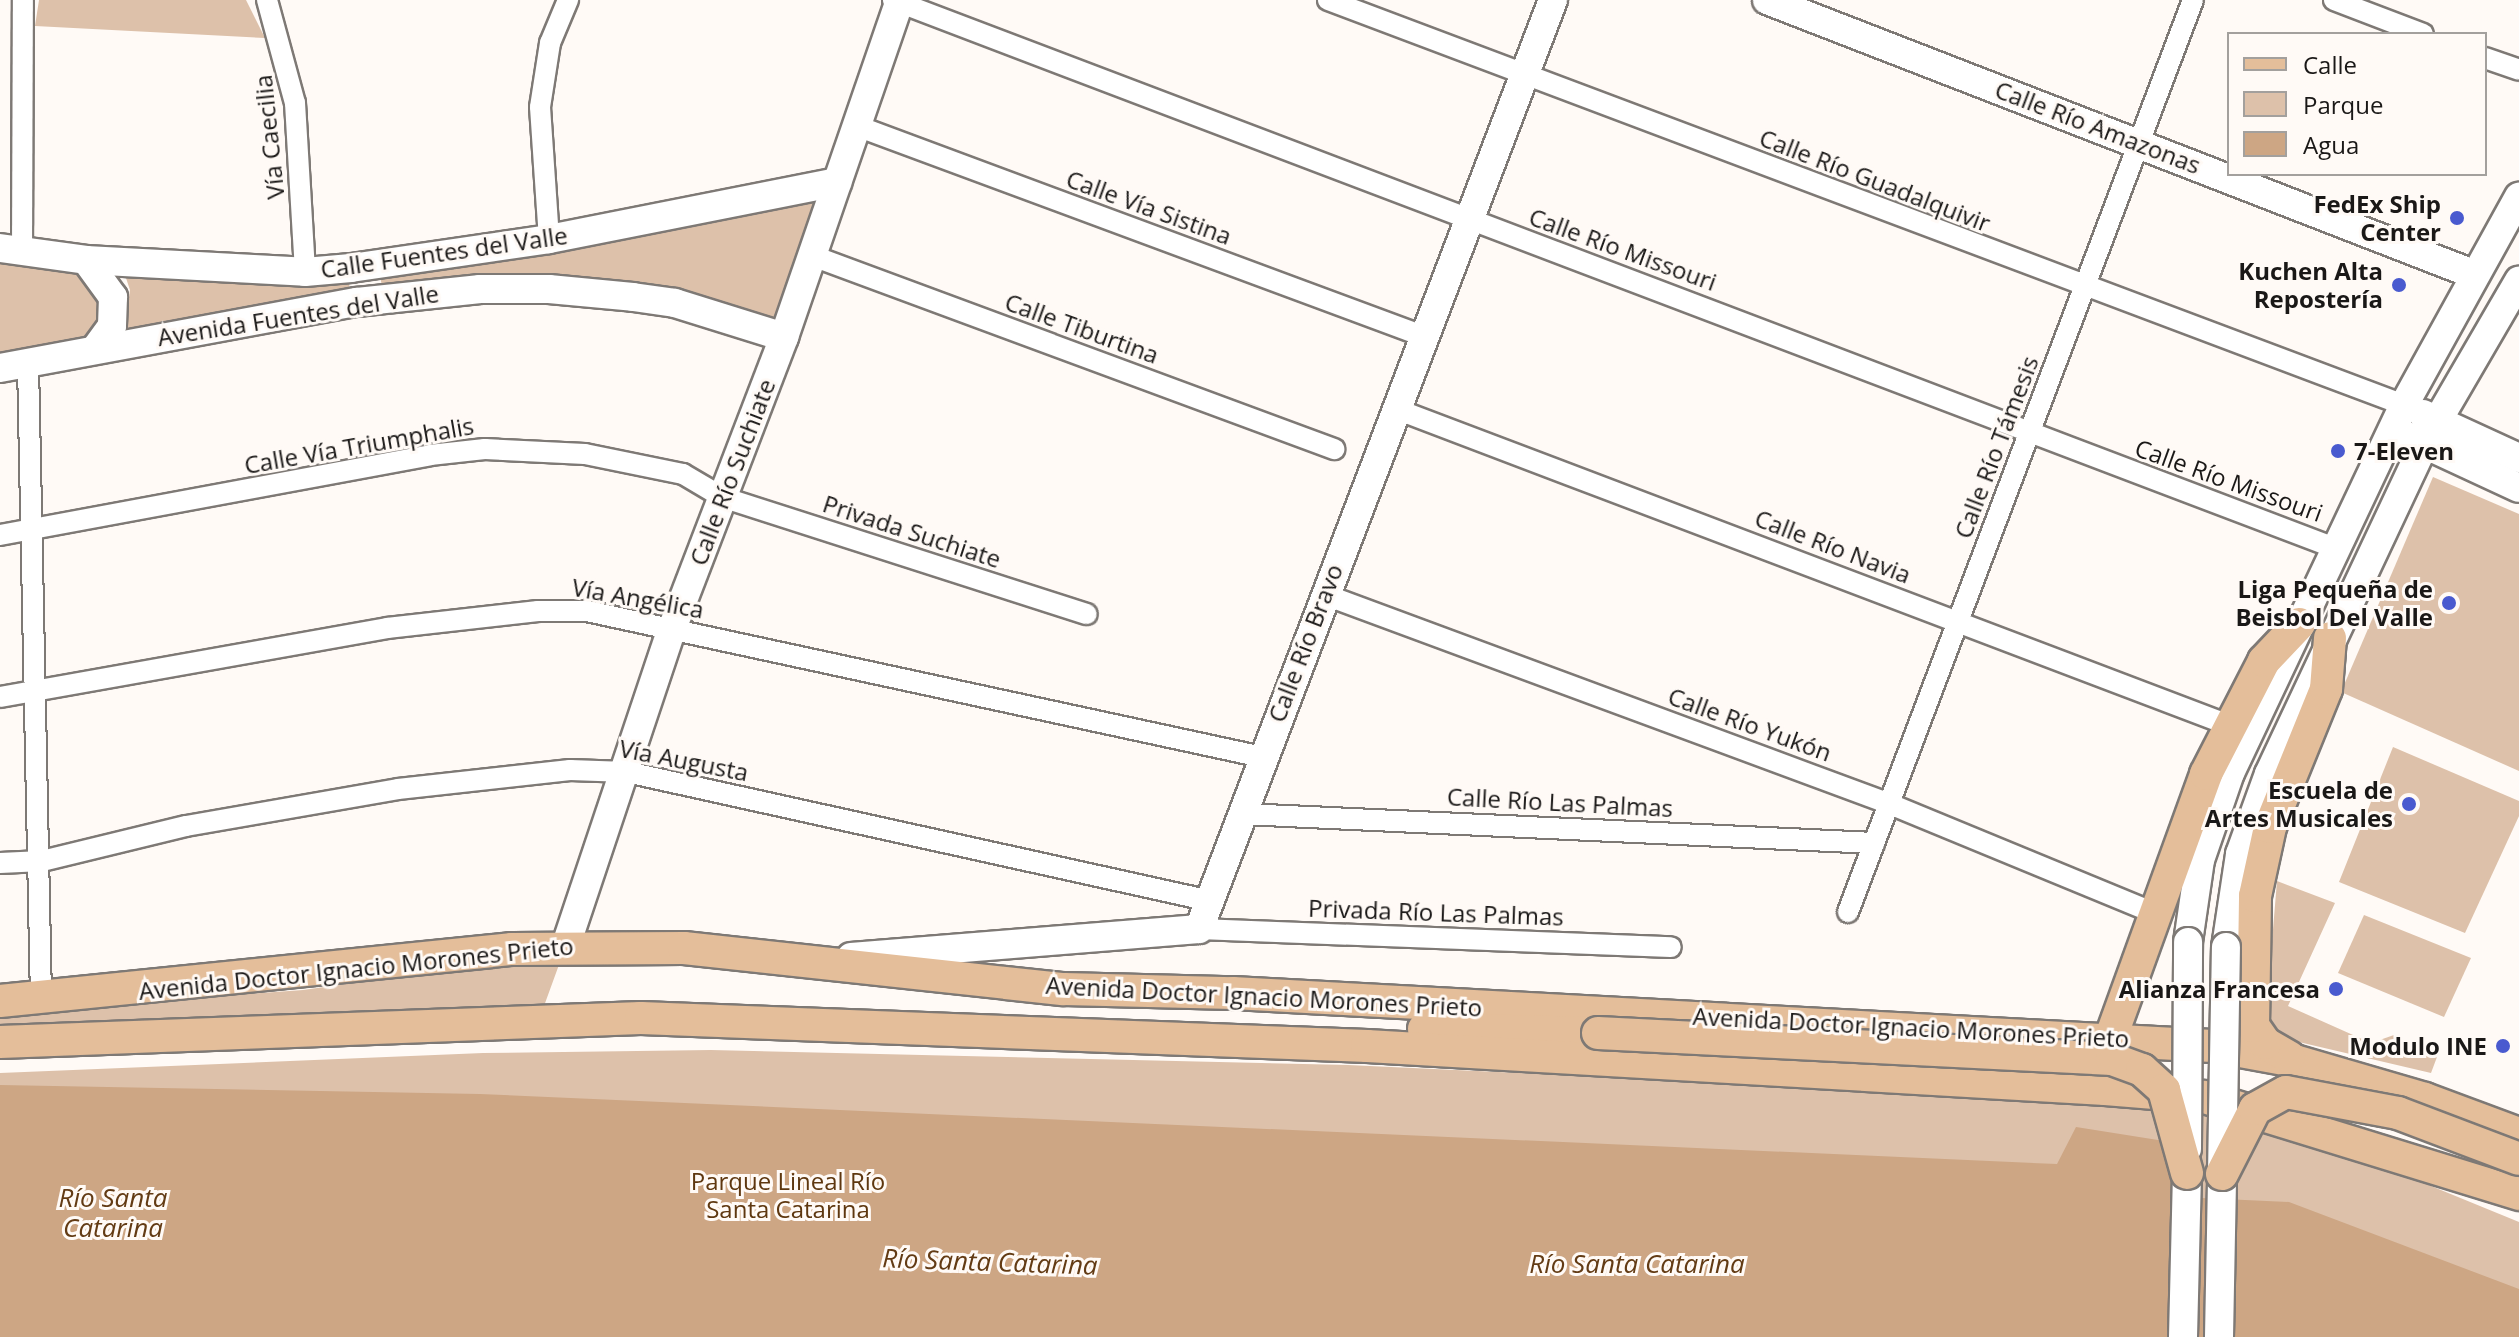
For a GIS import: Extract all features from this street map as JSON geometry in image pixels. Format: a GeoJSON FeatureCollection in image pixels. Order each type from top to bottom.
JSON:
{"type":"FeatureCollection","features":[{"type":"Feature","properties":{"kind":"main road"},"geometry":{"type":"LineString","coordinates":[[2111,1037],[2189,811],[2243,721],[2264,661],[2299,624]]}},
{"type":"Feature","properties":{"kind":"main road"},"geometry":{"type":"LineString","coordinates":[[2295,1061],[2265,1043],[2253,1026],[2253,927],[2270,827],[2326,689],[2330,638]]}},
{"type":"Feature","properties":{"kind":"main road","name":"Avenida Doctor Ignacio Morones Prieto"},"geometry":{"type":"LineString","coordinates":[[0,1001],[41,1000],[566,945],[684,948],[1064,989],[1233,993],[2111,1037],[2295,1061],[2425,1099],[2519,1134]]}},
{"type":"Feature","properties":{"kind":"main road","name":"Avenida Doctor Ignacio Morones Prieto"},"geometry":{"type":"LineString","coordinates":[[0,1042],[641,1018],[1367,1046],[2204,1097],[2488,1184],[2519,1197]]}},
{"type":"Feature","properties":{"kind":"main road"},"geometry":{"type":"LineString","coordinates":[[1367,1046],[1404,1031],[1431,1028],[1598,1033],[2112,1059],[2142,1070],[2164,1090],[2187,1173]]}},
{"type":"Feature","properties":{"kind":"main road"},"geometry":{"type":"LineString","coordinates":[[2222,1174],[2255,1109],[2272,1096],[2302,1091],[2398,1113],[2519,1159]]}},
{"type":"Feature","properties":{"kind":"street"},"geometry":{"type":"LineString","coordinates":[[11,251],[23,0]]}},
{"type":"Feature","properties":{"kind":"street","name":"Vía Caecilia"},"geometry":{"type":"LineString","coordinates":[[267,0],[295,103],[305,272]]}},
{"type":"Feature","properties":{"kind":"street"},"geometry":{"type":"LineString","coordinates":[[549,239],[540,107],[550,43],[568,0]]}},
{"type":"Feature","properties":{"kind":"street","name":"Calle Río Guadalquivir"},"geometry":{"type":"LineString","coordinates":[[1328,0],[2084,287],[2398,417]]}},
{"type":"Feature","properties":{"kind":"street","name":"Calle Río Bravo"},"geometry":{"type":"LineString","coordinates":[[1199,929],[1323,594],[1553,0]]}},
{"type":"Feature","properties":{"kind":"street","name":"Calle Río Amazonas"},"geometry":{"type":"LineString","coordinates":[[1767,0],[2473,274]]}},
{"type":"Feature","properties":{"kind":"street","name":"Calle Río Támesis"},"geometry":{"type":"LineString","coordinates":[[1848,912],[2084,287],[2142,144],[2193,0]]}},
{"type":"Feature","properties":{"kind":"street"},"geometry":{"type":"LineString","coordinates":[[2334,0],[2418,32]]}},
{"type":"Feature","properties":{"kind":"street","name":"Calle Río Suchiate"},"geometry":{"type":"LineString","coordinates":[[566,945],[627,772],[672,629],[784,337],[898,1]]}},
{"type":"Feature","properties":{"kind":"street","name":"Calle Río Missouri"},"geometry":{"type":"LineString","coordinates":[[898,1],[1469,221],[2335,548]]}},
{"type":"Feature","properties":{"kind":"street"},"geometry":{"type":"LineString","coordinates":[[0,32],[22,33]]}},
{"type":"Feature","properties":{"kind":"street"},"geometry":{"type":"LineString","coordinates":[[2487,59],[2519,70]]}},
{"type":"Feature","properties":{"kind":"street","name":"Calle Vía Sistina"},"geometry":{"type":"LineString","coordinates":[[857,126],[1423,336]]}},
{"type":"Feature","properties":{"kind":"street","name":"Calle Fuentes del Valle"},"geometry":{"type":"LineString","coordinates":[[11,251],[86,260],[305,272],[549,239],[837,182]]}},
{"type":"Feature","properties":{"kind":"street"},"geometry":{"type":"LineString","coordinates":[[2299,624],[2398,417],[2473,274],[2519,197]]}},
{"type":"Feature","properties":{"kind":"street","name":"Calle Tiburtina"},"geometry":{"type":"LineString","coordinates":[[813,256],[1334,449]]}},
{"type":"Feature","properties":{"kind":"street"},"geometry":{"type":"LineString","coordinates":[[86,260],[101,274],[113,297],[112,326],[96,348]]}},
{"type":"Feature","properties":{"kind":"street"},"geometry":{"type":"LineString","coordinates":[[351,268],[362,285],[357,302]]}},
{"type":"Feature","properties":{"kind":"street"},"geometry":{"type":"LineString","coordinates":[[2219,1337],[2226,947],[2249,822],[2330,638],[2431,433],[2519,281]]}},
{"type":"Feature","properties":{"kind":"street","name":"Avenida Fuentes del Valle"},"geometry":{"type":"LineString","coordinates":[[0,368],[357,302],[480,289],[578,291],[675,303],[784,337]]}},
{"type":"Feature","properties":{"kind":"street"},"geometry":{"type":"LineString","coordinates":[[28,363],[33,694],[42,861],[41,1000]]}},
{"type":"Feature","properties":{"kind":"street","name":"Calle Río Navia"},"geometry":{"type":"LineString","coordinates":[[1396,409],[2218,721],[2243,721]]}},
{"type":"Feature","properties":{"kind":"street"},"geometry":{"type":"LineString","coordinates":[[2398,417],[2431,433],[2519,488]]}},
{"type":"Feature","properties":{"kind":"street"},"geometry":{"type":"LineString","coordinates":[[2431,433],[2519,458]]}},
{"type":"Feature","properties":{"kind":"street","name":"Calle Vía Triumphalis"},"geometry":{"type":"LineString","coordinates":[[0,535],[485,449],[628,460],[705,483],[722,497]]}},
{"type":"Feature","properties":{"kind":"street","name":"Privada Suchiate"},"geometry":{"type":"LineString","coordinates":[[722,497],[1087,614]]}},
{"type":"Feature","properties":{"kind":"street","name":"Calle Río Yukón"},"geometry":{"type":"LineString","coordinates":[[1323,594],[1890,804],[2155,913]]}},
{"type":"Feature","properties":{"kind":"street","name":"Vía Angélica"},"geometry":{"type":"LineString","coordinates":[[0,697],[33,694],[474,617],[587,611],[1262,757]]}},
{"type":"Feature","properties":{"kind":"street"},"geometry":{"type":"LineString","coordinates":[[2183,1337],[2188,942],[2211,821],[2243,721]]}},
{"type":"Feature","properties":{"kind":"street","name":"Vía Augusta"},"geometry":{"type":"LineString","coordinates":[[0,863],[42,861],[186,826],[398,789],[570,770],[627,772],[1211,901]]}},
{"type":"Feature","properties":{"kind":"street","name":"Calle Río Las Palmas"},"geometry":{"type":"LineString","coordinates":[[1243,814],[1874,843]]}},
{"type":"Feature","properties":{"kind":"street"},"geometry":{"type":"LineString","coordinates":[[817,961],[1199,929]]}},
{"type":"Feature","properties":{"kind":"street","name":"Privada Río Las Palmas"},"geometry":{"type":"LineString","coordinates":[[1199,929],[1671,947]]}},
{"type":"Feature","properties":{"kind":"green space"},"geometry":{"type":"Polygon","coordinates":[[[39,0],[246,0],[265,38],[35,26],[39,0]]]}},
{"type":"Feature","properties":{"kind":"green space"},"geometry":{"type":"Polygon","coordinates":[[[819,195],[777,321],[711,299],[562,282],[382,287],[380,275],[819,195]]]}},
{"type":"Feature","properties":{"kind":"green space"},"geometry":{"type":"Polygon","coordinates":[[[0,258],[76,274],[102,292],[106,327],[86,343],[0,361],[0,258]]]}},
{"type":"Feature","properties":{"kind":"green space"},"geometry":{"type":"Polygon","coordinates":[[[125,275],[349,284],[351,293],[124,334],[130,290],[125,275]]]}},
{"type":"Feature","properties":{"kind":"green space","name":"Liga Pequeña de Beisbol Del Valle"},"geometry":{"type":"Polygon","coordinates":[[[2433,477],[2519,514],[2519,771],[2341,692],[2433,477]]]}},
{"type":"Feature","properties":{"kind":"green space"},"geometry":{"type":"Polygon","coordinates":[[[2393,747],[2519,801],[2519,816],[2465,933],[2339,882],[2393,747]]]}},
{"type":"Feature","properties":{"kind":"green space"},"geometry":{"type":"Polygon","coordinates":[[[2277,881],[2335,903],[2288,1006],[2371,1043],[2394,1035],[2429,1050],[2437,1057],[2431,1073],[2286,1039],[2266,1014],[2277,881]]]}},
{"type":"Feature","properties":{"kind":"green space"},"geometry":{"type":"Polygon","coordinates":[[[2364,915],[2471,958],[2444,1017],[2338,973],[2364,915]]]}},
{"type":"Feature","properties":{"kind":"green space"},"geometry":{"type":"Polygon","coordinates":[[[560,962],[544,1006],[0,1026],[0,1011],[303,990],[431,972],[560,962]]]}},
{"type":"Feature","properties":{"kind":"green space","name":"Río Santa Catarina"},"geometry":{"type":"Polygon","coordinates":[[[711,1050],[1348,1065],[2200,1104],[2353,1154],[2519,1222],[2519,1337],[0,1337],[0,1073],[483,1053],[711,1050]]]}},
{"type":"Feature","properties":{"kind":"water","name":"Río Santa Catarina"},"geometry":{"type":"Polygon","coordinates":[[[0,1085],[480,1094],[2057,1164],[2076,1127],[2202,1147],[2202,1198],[2289,1202],[2519,1289],[2519,1337],[0,1337],[0,1085]]]}},
{"type":"Feature","properties":{"kind":"place","name":"FedEx Ship Center"},"geometry":{"type":"Point","coordinates":[2457,218]}},
{"type":"Feature","properties":{"kind":"place","name":"Kuchen Alta Repostería"},"geometry":{"type":"Point","coordinates":[2399,285]}},
{"type":"Feature","properties":{"kind":"place","name":"7-Eleven"},"geometry":{"type":"Point","coordinates":[2338,451]}},
{"type":"Feature","properties":{"kind":"place","name":"Liga Pequeña de Beisbol Del Valle"},"geometry":{"type":"Point","coordinates":[2449,603]}},
{"type":"Feature","properties":{"kind":"place","name":"Escuela de Artes Musicales"},"geometry":{"type":"Point","coordinates":[2409,804]}},
{"type":"Feature","properties":{"kind":"place","name":"Alianza Francesa"},"geometry":{"type":"Point","coordinates":[2336,989]}},
{"type":"Feature","properties":{"kind":"place","name":"Modulo INE"},"geometry":{"type":"Point","coordinates":[2503,1046]}},
{"type":"Feature","properties":{"kind":"park label","name":"Parque Lineal Río Santa Catarina"},"geometry":{"type":"Point","coordinates":[788,1195]}}]}
